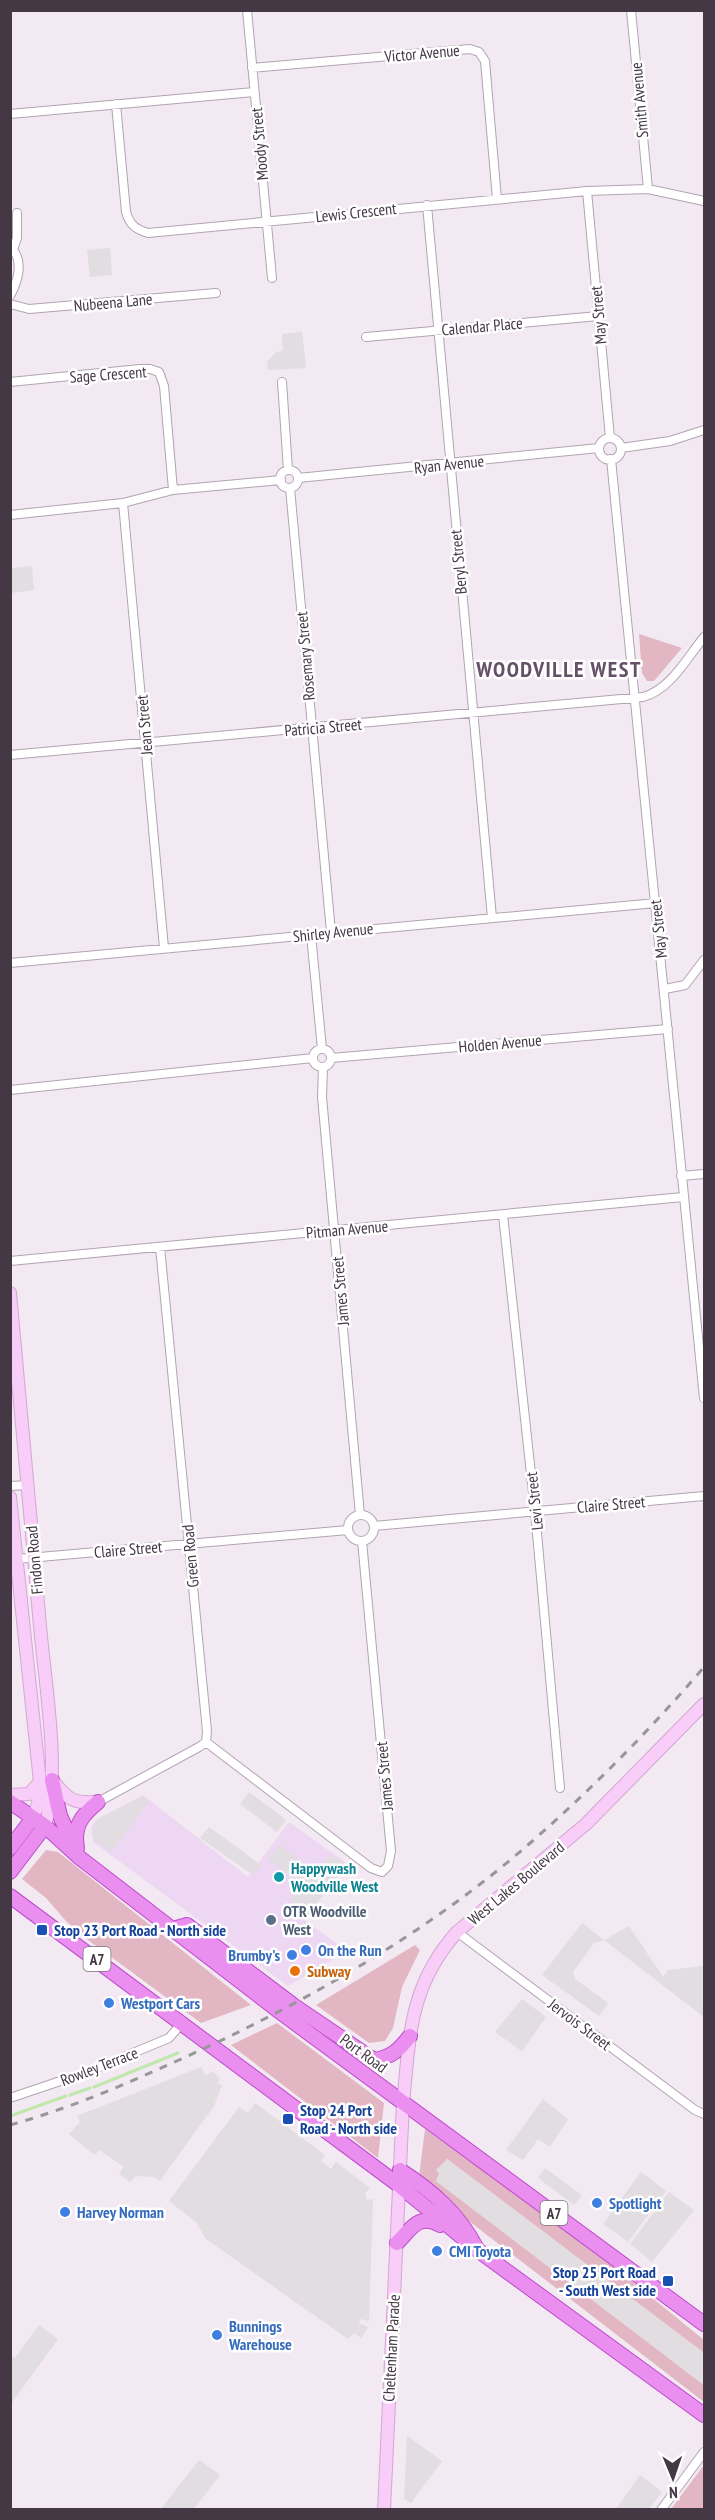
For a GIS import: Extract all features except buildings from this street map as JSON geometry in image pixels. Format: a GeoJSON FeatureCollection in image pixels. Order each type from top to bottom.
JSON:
{"type":"FeatureCollection","features":[{"type":"Feature","properties":{"kind":"highway"},"geometry":{"type":"LineString","coordinates":[[46,1781],[62,1822],[80,1858]]}},
{"type":"Feature","properties":{"kind":"highway","name":"Port Road"},"geometry":{"type":"LineString","coordinates":[[10,1802],[45,1826],[80,1858],[404,2103],[705,2324]]}},
{"type":"Feature","properties":{"kind":"highway"},"geometry":{"type":"LineString","coordinates":[[80,1858],[76,1845],[76,1830],[82,1816],[98,1802]]}},
{"type":"Feature","properties":{"kind":"highway"},"geometry":{"type":"LineString","coordinates":[[10,1848],[33,1818]]}},
{"type":"Feature","properties":{"kind":"highway"},"geometry":{"type":"LineString","coordinates":[[10,1872],[45,1826]]}},
{"type":"Feature","properties":{"kind":"highway","name":"A7"},"geometry":{"type":"LineString","coordinates":[[10,1896],[400,2186],[478,2251],[705,2415]]}},
{"type":"Feature","properties":{"kind":"highway"},"geometry":{"type":"LineString","coordinates":[[173,1929],[187,1925],[293,2005],[374,2060],[385,2058],[399,2051],[410,2036]]}},
{"type":"Feature","properties":{"kind":"highway"},"geometry":{"type":"LineString","coordinates":[[400,2170],[442,2200],[465,2226],[478,2251]]}},
{"type":"Feature","properties":{"kind":"highway"},"geometry":{"type":"LineString","coordinates":[[397,2243],[417,2222],[423,2220],[430,2219],[452,2231]]}},
{"type":"Feature","properties":{"kind":"main road","name":"Findon Road"},"geometry":{"type":"LineString","coordinates":[[10,1293],[34,1558],[46,1781],[33,1818]]}},
{"type":"Feature","properties":{"kind":"main road","name":"Findon Road"},"geometry":{"type":"LineString","coordinates":[[10,1497],[51,1806],[45,1826]]}},
{"type":"Feature","properties":{"kind":"main road","name":"West Lakes Boulevard"},"geometry":{"type":"LineString","coordinates":[[400,2170],[410,2036],[415,2008],[424,1980],[442,1949],[457,1932],[586,1824],[705,1704]]}},
{"type":"Feature","properties":{"kind":"main road"},"geometry":{"type":"LineString","coordinates":[[10,1795],[29,1794],[46,1781],[75,1803],[98,1802]]}},
{"type":"Feature","properties":{"kind":"main road","name":"Cheltenham Parade"},"geometry":{"type":"LineString","coordinates":[[384,2510],[400,2170]]}},
{"type":"Feature","properties":{"kind":"street","name":"Moody Street"},"geometry":{"type":"LineString","coordinates":[[247,10],[272,278]]}},
{"type":"Feature","properties":{"kind":"street","name":"Smith Avenue"},"geometry":{"type":"LineString","coordinates":[[631,10],[648,189]]}},
{"type":"Feature","properties":{"kind":"street","name":"Victor Avenue"},"geometry":{"type":"LineString","coordinates":[[252,68],[470,49],[479,52],[485,61],[497,199]]}},
{"type":"Feature","properties":{"kind":"street"},"geometry":{"type":"LineString","coordinates":[[10,114],[254,92]]}},
{"type":"Feature","properties":{"kind":"street","name":"Lewis Crescent"},"geometry":{"type":"LineString","coordinates":[[116,104],[126,212],[129,222],[137,230],[148,233],[587,191],[648,189],[705,201]]}},
{"type":"Feature","properties":{"kind":"street","name":"May Street"},"geometry":{"type":"LineString","coordinates":[[587,191],[610,438]]}},
{"type":"Feature","properties":{"kind":"street","name":"Beryl Street"},"geometry":{"type":"LineString","coordinates":[[427,205],[492,918]]}},
{"type":"Feature","properties":{"kind":"street"},"geometry":{"type":"LineString","coordinates":[[10,296],[18,271],[18,258],[13,250],[17,238],[16,213]]}},
{"type":"Feature","properties":{"kind":"street","name":"Nubeena Lane"},"geometry":{"type":"LineString","coordinates":[[10,304],[28,309],[216,293]]}},
{"type":"Feature","properties":{"kind":"street","name":"Calendar Place"},"geometry":{"type":"LineString","coordinates":[[366,337],[598,316]]}},
{"type":"Feature","properties":{"kind":"street","name":"Sage Crescent"},"geometry":{"type":"LineString","coordinates":[[10,382],[140,369],[159,372],[164,386],[173,490]]}},
{"type":"Feature","properties":{"kind":"street"},"geometry":{"type":"LineString","coordinates":[[282,382],[288,470]]}},
{"type":"Feature","properties":{"kind":"street"},"geometry":{"type":"LineString","coordinates":[[621,448],[670,441],[705,430]]}},
{"type":"Feature","properties":{"kind":"street"},"geometry":{"type":"LineString","coordinates":[[610,438],[617,441],[621,448],[618,456],[611,459],[605,458],[599,448],[603,441],[610,438]]}},
{"type":"Feature","properties":{"kind":"street","name":"Ryan Avenue"},"geometry":{"type":"LineString","coordinates":[[298,478],[599,448]]}},
{"type":"Feature","properties":{"kind":"street","name":"May Street"},"geometry":{"type":"LineString","coordinates":[[611,459],[665,989],[683,1197],[705,1398]]}},
{"type":"Feature","properties":{"kind":"street"},"geometry":{"type":"LineString","coordinates":[[288,470],[294,471],[298,478],[297,484],[290,488],[281,480],[284,472],[288,470]]}},
{"type":"Feature","properties":{"kind":"street"},"geometry":{"type":"LineString","coordinates":[[10,515],[123,503],[173,490],[281,480]]}},
{"type":"Feature","properties":{"kind":"street","name":"Rosemary Street"},"geometry":{"type":"LineString","coordinates":[[290,488],[331,932]]}},
{"type":"Feature","properties":{"kind":"street","name":"Jean Street"},"geometry":{"type":"LineString","coordinates":[[123,503],[164,948]]}},
{"type":"Feature","properties":{"kind":"street","name":"Patricia Street"},"geometry":{"type":"LineString","coordinates":[[10,755],[635,698],[656,693],[705,637]]}},
{"type":"Feature","properties":{"kind":"street","name":"Shirley Avenue"},"geometry":{"type":"LineString","coordinates":[[10,963],[656,903]]}},
{"type":"Feature","properties":{"kind":"street"},"geometry":{"type":"LineString","coordinates":[[311,935],[322,1048]]}},
{"type":"Feature","properties":{"kind":"street"},"geometry":{"type":"LineString","coordinates":[[665,989],[685,985],[705,960]]}},
{"type":"Feature","properties":{"kind":"street","name":"Holden Avenue"},"geometry":{"type":"LineString","coordinates":[[332,1058],[668,1029]]}},
{"type":"Feature","properties":{"kind":"street"},"geometry":{"type":"LineString","coordinates":[[322,1048],[329,1051],[332,1058],[329,1064],[323,1067],[316,1065],[313,1059],[315,1052],[322,1048]]}},
{"type":"Feature","properties":{"kind":"street"},"geometry":{"type":"LineString","coordinates":[[10,1090],[313,1059]]}},
{"type":"Feature","properties":{"kind":"street","name":"James Street"},"geometry":{"type":"LineString","coordinates":[[323,1067],[322,1096],[360,1515]]}},
{"type":"Feature","properties":{"kind":"street"},"geometry":{"type":"LineString","coordinates":[[681,1176],[705,1174]]}},
{"type":"Feature","properties":{"kind":"street","name":"Pitman Avenue"},"geometry":{"type":"LineString","coordinates":[[10,1261],[683,1197]]}},
{"type":"Feature","properties":{"kind":"street","name":"Levi Street"},"geometry":{"type":"LineString","coordinates":[[503,1215],[535,1511],[560,1788]]}},
{"type":"Feature","properties":{"kind":"street","name":"Green Road"},"geometry":{"type":"LineString","coordinates":[[160,1247],[207,1731],[206,1742]]}},
{"type":"Feature","properties":{"kind":"street"},"geometry":{"type":"LineString","coordinates":[[10,1486],[28,1485]]}},
{"type":"Feature","properties":{"kind":"street","name":"Claire Street"},"geometry":{"type":"LineString","coordinates":[[374,1526],[705,1496]]}},
{"type":"Feature","properties":{"kind":"street"},"geometry":{"type":"LineString","coordinates":[[360,1515],[368,1516],[374,1526],[370,1538],[362,1541],[351,1537],[348,1530],[352,1518],[360,1515]]}},
{"type":"Feature","properties":{"kind":"street","name":"Claire Street"},"geometry":{"type":"LineString","coordinates":[[17,1559],[348,1530]]}},
{"type":"Feature","properties":{"kind":"street","name":"James Street"},"geometry":{"type":"LineString","coordinates":[[206,1742],[371,1868],[382,1872],[388,1866],[391,1851],[362,1541]]}},
{"type":"Feature","properties":{"kind":"street"},"geometry":{"type":"LineString","coordinates":[[98,1802],[206,1742]]}},
{"type":"Feature","properties":{"kind":"street","name":"Jervois Street"},"geometry":{"type":"LineString","coordinates":[[457,1932],[695,2110],[705,2114]]}},
{"type":"Feature","properties":{"kind":"street","name":"Rowley Terrace"},"geometry":{"type":"LineString","coordinates":[[10,2098],[90,2071],[169,2038],[182,2023]]}},
{"type":"Feature","properties":{"kind":"street"},"geometry":{"type":"LineString","coordinates":[[661,2510],[705,2452]]}},
{"type":"Feature","properties":{"kind":"shaded area"},"geometry":{"type":"Polygon","coordinates":[[[110,248],[112,275],[90,277],[87,250],[110,248]]]}},
{"type":"Feature","properties":{"kind":"shaded area"},"geometry":{"type":"Polygon","coordinates":[[[302,332],[306,368],[268,370],[267,362],[276,352],[283,351],[282,334],[302,332]]]}},
{"type":"Feature","properties":{"kind":"shaded area"},"geometry":{"type":"Polygon","coordinates":[[[32,566],[34,590],[11,593],[11,568],[32,566]]]}},
{"type":"Feature","properties":{"kind":"shaded area"},"geometry":{"type":"Polygon","coordinates":[[[639,634],[682,648],[654,681],[647,681],[642,673],[639,634]]]}},
{"type":"Feature","properties":{"kind":"shaded area"},"geometry":{"type":"Polygon","coordinates":[[[249,1792],[286,1820],[277,1832],[240,1804],[249,1792]]]}},
{"type":"Feature","properties":{"kind":"shaded area"},"geometry":{"type":"Polygon","coordinates":[[[143,1795],[248,1877],[289,1822],[345,1862],[304,1920],[347,1951],[288,1986],[93,1842],[91,1827],[96,1820],[143,1795]]]}},
{"type":"Feature","properties":{"kind":"shaded area"},"geometry":{"type":"Polygon","coordinates":[[[142,1797],[149,1802],[111,1852],[95,1841],[92,1833],[96,1820],[142,1797]]]}},
{"type":"Feature","properties":{"kind":"shaded area"},"geometry":{"type":"Polygon","coordinates":[[[209,1827],[261,1865],[253,1875],[200,1838],[209,1827]]]}},
{"type":"Feature","properties":{"kind":"shaded area"},"geometry":{"type":"Polygon","coordinates":[[[280,1845],[316,1873],[330,1855],[346,1865],[308,1915],[289,1900],[302,1884],[268,1859],[280,1845]]]}},
{"type":"Feature","properties":{"kind":"shaded area"},"geometry":{"type":"Polygon","coordinates":[[[46,1850],[58,1852],[251,2005],[201,2023],[84,1937],[46,1898],[22,1879],[46,1850]]]}},
{"type":"Feature","properties":{"kind":"shaded area"},"geometry":{"type":"Polygon","coordinates":[[[582,1923],[604,1940],[594,1943],[573,1972],[575,1979],[608,2003],[599,2016],[542,1975],[582,1923]]]}},
{"type":"Feature","properties":{"kind":"shaded area"},"geometry":{"type":"Polygon","coordinates":[[[629,1926],[663,1977],[668,1970],[704,1966],[704,2017],[604,1940],[629,1926]]]}},
{"type":"Feature","properties":{"kind":"shaded area"},"geometry":{"type":"Polygon","coordinates":[[[415,1945],[420,1950],[402,1987],[393,2028],[385,2041],[369,2043],[316,2005],[415,1945]]]}},
{"type":"Feature","properties":{"kind":"shaded area"},"geometry":{"type":"Polygon","coordinates":[[[522,1999],[546,2017],[522,2051],[495,2032],[522,1999]]]}},
{"type":"Feature","properties":{"kind":"shaded area"},"geometry":{"type":"Polygon","coordinates":[[[277,2023],[384,2103],[378,2158],[231,2045],[277,2023]]]}},
{"type":"Feature","properties":{"kind":"shaded area"},"geometry":{"type":"Polygon","coordinates":[[[201,2067],[206,2076],[212,2071],[220,2078],[217,2084],[222,2085],[214,2106],[160,2181],[154,2177],[136,2176],[130,2182],[119,2174],[124,2167],[99,2150],[94,2155],[69,2134],[80,2122],[77,2116],[201,2067]]]}},
{"type":"Feature","properties":{"kind":"shaded area"},"geometry":{"type":"Polygon","coordinates":[[[543,2099],[568,2119],[550,2147],[538,2139],[523,2160],[506,2150],[543,2099]]]}},
{"type":"Feature","properties":{"kind":"shaded area"},"geometry":{"type":"Polygon","coordinates":[[[255,2103],[325,2155],[321,2161],[331,2169],[336,2162],[370,2188],[365,2194],[367,2200],[373,2199],[369,2321],[360,2319],[359,2323],[368,2327],[361,2338],[354,2333],[348,2339],[206,2239],[196,2222],[169,2201],[239,2107],[248,2113],[255,2103]]]}},
{"type":"Feature","properties":{"kind":"shaded area"},"geometry":{"type":"Polygon","coordinates":[[[425,2129],[590,2247],[704,2340],[704,2353],[447,2159],[436,2181],[704,2385],[704,2402],[465,2218],[419,2177],[425,2129]]]}},
{"type":"Feature","properties":{"kind":"shaded area"},"geometry":{"type":"Polygon","coordinates":[[[447,2159],[704,2353],[704,2385],[436,2181],[439,2174],[436,2170],[447,2159]]]}},
{"type":"Feature","properties":{"kind":"shaded area"},"geometry":{"type":"Polygon","coordinates":[[[545,2168],[582,2195],[574,2205],[538,2178],[545,2168]]]}},
{"type":"Feature","properties":{"kind":"shaded area"},"geometry":{"type":"Polygon","coordinates":[[[641,2172],[666,2191],[628,2242],[603,2224],[641,2172]]]}},
{"type":"Feature","properties":{"kind":"shaded area"},"geometry":{"type":"Polygon","coordinates":[[[669,2192],[694,2210],[652,2262],[630,2244],[669,2192]]]}},
{"type":"Feature","properties":{"kind":"shaded area"},"geometry":{"type":"Polygon","coordinates":[[[39,2325],[58,2339],[11,2404],[11,2355],[15,2358],[39,2325]]]}},
{"type":"Feature","properties":{"kind":"shaded area"},"geometry":{"type":"Polygon","coordinates":[[[407,2436],[442,2461],[411,2503],[404,2499],[407,2436]]]}},
{"type":"Feature","properties":{"kind":"shaded area"},"geometry":{"type":"Polygon","coordinates":[[[199,2460],[220,2475],[194,2509],[161,2509],[199,2460]]]}},
{"type":"Feature","properties":{"kind":"shaded area"},"geometry":{"type":"Polygon","coordinates":[[[704,2465],[704,2509],[671,2509],[704,2465]]]}},
{"type":"Feature","properties":{"kind":"shaded area"},"geometry":{"type":"Polygon","coordinates":[[[640,2475],[662,2492],[649,2509],[616,2509],[640,2475]]]}},
{"type":"Feature","properties":{"kind":"waterway"},"geometry":{"type":"LineString","coordinates":[[94,2087],[178,2053]]}},
{"type":"Feature","properties":{"kind":"waterway"},"geometry":{"type":"LineString","coordinates":[[70,2095],[90,2088]]}},
{"type":"Feature","properties":{"kind":"waterway"},"geometry":{"type":"LineString","coordinates":[[10,2116],[66,2096]]}},
{"type":"Feature","properties":{"kind":"railway"},"geometry":{"type":"LineString","coordinates":[[10,2125],[96,2096],[225,2038],[317,1991],[406,1937],[448,1908],[529,1844],[620,1758],[704,1667]]}},
{"type":"Feature","properties":{"kind":"place","name":"Happywash Woodville West"},"geometry":{"type":"Point","coordinates":[279,1877]}},
{"type":"Feature","properties":{"kind":"place","name":"OTR Woodville West"},"geometry":{"type":"Point","coordinates":[271,1920]}},
{"type":"Feature","properties":{"kind":"place","name":"Stop 23 Port Road - North side"},"geometry":{"type":"Point","coordinates":[42,1930]}},
{"type":"Feature","properties":{"kind":"place","name":"On the Run"},"geometry":{"type":"Point","coordinates":[306,1950]}},
{"type":"Feature","properties":{"kind":"place","name":"Brumby's"},"geometry":{"type":"Point","coordinates":[292,1955]}},
{"type":"Feature","properties":{"kind":"place","name":"Subway"},"geometry":{"type":"Point","coordinates":[295,1971]}},
{"type":"Feature","properties":{"kind":"place","name":"Westport Cars"},"geometry":{"type":"Point","coordinates":[109,2003]}},
{"type":"Feature","properties":{"kind":"place","name":"Stop 24 Port Road - North side"},"geometry":{"type":"Point","coordinates":[288,2119]}},
{"type":"Feature","properties":{"kind":"place","name":"Spotlight"},"geometry":{"type":"Point","coordinates":[597,2203]}},
{"type":"Feature","properties":{"kind":"place","name":"Harvey Norman"},"geometry":{"type":"Point","coordinates":[65,2212]}},
{"type":"Feature","properties":{"kind":"place","name":"CMI Toyota"},"geometry":{"type":"Point","coordinates":[437,2251]}},
{"type":"Feature","properties":{"kind":"place","name":"Stop 25 Port Road - South West side"},"geometry":{"type":"Point","coordinates":[668,2281]}},
{"type":"Feature","properties":{"kind":"place","name":"Bunnings Warehouse"},"geometry":{"type":"Point","coordinates":[217,2335]}},
{"type":"Feature","properties":{"kind":"district","name":"WOODVILLE WEST"},"geometry":{"type":"Point","coordinates":[559,669]}}]}
